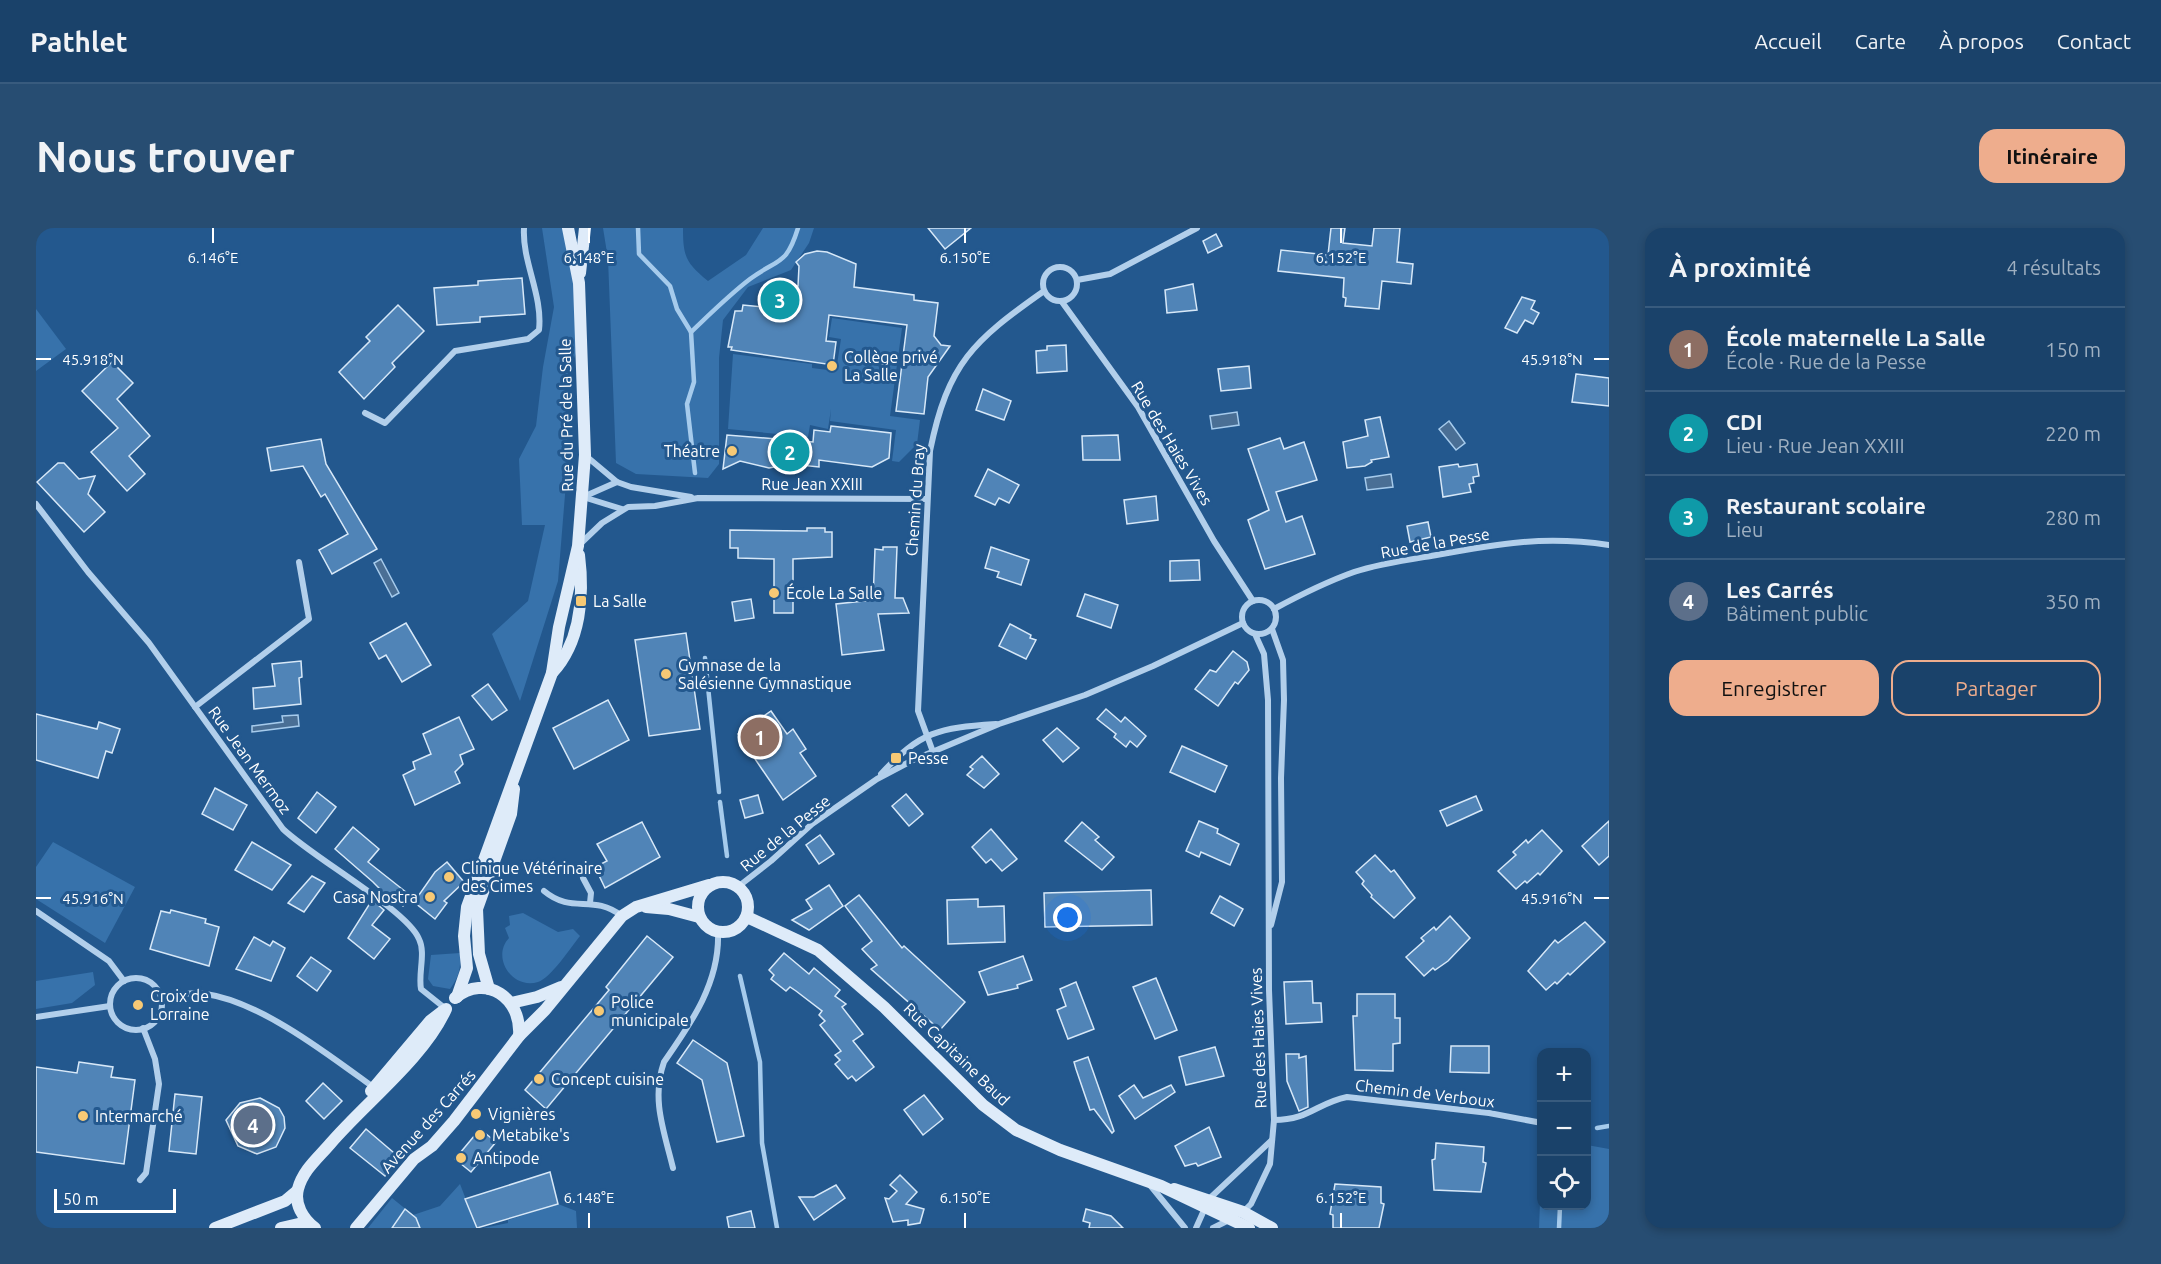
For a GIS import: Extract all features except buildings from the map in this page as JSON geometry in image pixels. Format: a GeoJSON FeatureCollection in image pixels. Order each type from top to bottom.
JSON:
{"type":"FeatureCollection","features":[{"type":"Feature","properties":{"kind":"main road","name":"Rue du Pré de la Salle"},"geometry":{"type":"LineString","coordinates":[[568,228],[579,283]]}},
{"type":"Feature","properties":{"kind":"main road","name":"Rue du Pré de la Salle"},"geometry":{"type":"LineString","coordinates":[[457,997],[466,968],[464,936],[467,907],[552,672],[559,627],[578,546],[584,497],[585,455],[579,283],[585,228]]}},
{"type":"Feature","properties":{"kind":"main road","name":"Rue du Pré de la Salle"},"geometry":{"type":"LineString","coordinates":[[489,989],[479,954],[477,909],[511,814],[516,773]]}},
{"type":"Feature","properties":{"kind":"main road"},"geometry":{"type":"LineString","coordinates":[[519,1036],[622,916],[636,907],[719,881],[729,882],[739,886],[746,895],[749,906],[747,917],[740,926],[730,931],[718,932],[707,927],[699,917],[697,905],[708,885]]}},
{"type":"Feature","properties":{"kind":"main road"},"geometry":{"type":"LineString","coordinates":[[636,907],[669,909],[699,917]]}},
{"type":"Feature","properties":{"kind":"main road","name":"Rue Capitaine Baud"},"geometry":{"type":"LineString","coordinates":[[747,917],[818,950],[884,1007],[983,1105],[1016,1130],[1060,1150],[1206,1203],[1242,1212],[1272,1228]]}},
{"type":"Feature","properties":{"kind":"main road"},"geometry":{"type":"LineString","coordinates":[[512,1003],[537,997],[564,986]]}},
{"type":"Feature","properties":{"kind":"main road"},"geometry":{"type":"LineString","coordinates":[[358,1112],[374,1087],[430,1021],[467,991],[489,989],[503,995],[512,1003],[519,1018],[519,1036]]}},
{"type":"Feature","properties":{"kind":"main road"},"geometry":{"type":"LineString","coordinates":[[215,1228],[285,1201],[297,1191],[311,1165],[438,1027],[446,1009]]}},
{"type":"Feature","properties":{"kind":"main road","name":"Avenue des Carrés"},"geometry":{"type":"LineString","coordinates":[[356,1228],[414,1159],[432,1146],[454,1121],[486,1083],[498,1061],[519,1036]]}},
{"type":"Feature","properties":{"kind":"main road"},"geometry":{"type":"LineString","coordinates":[[281,1228],[311,1225],[298,1206],[297,1191]]}},
{"type":"Feature","properties":{"kind":"main road","name":"Rue Capitaine Baud"},"geometry":{"type":"LineString","coordinates":[[1206,1203],[1249,1228]]}},
{"type":"Feature","properties":{"kind":"street"},"geometry":{"type":"LineString","coordinates":[[365,413],[385,423],[455,351],[528,339],[539,330],[541,311],[533,282],[524,228]]}},
{"type":"Feature","properties":{"kind":"street"},"geometry":{"type":"LineString","coordinates":[[1077,280],[1110,274],[1197,228]]}},
{"type":"Feature","properties":{"kind":"street"},"geometry":{"type":"LineString","coordinates":[[1055,268],[1071,271],[1077,280],[1075,294],[1062,302],[1051,299],[1044,291],[1044,279],[1055,268]]}},
{"type":"Feature","properties":{"kind":"street","name":"Chemin du Bray"},"geometry":{"type":"LineString","coordinates":[[933,752],[918,711],[930,451],[939,408],[957,369],[989,331],[1044,291]]}},
{"type":"Feature","properties":{"kind":"street","name":"Rue des Haies Vives"},"geometry":{"type":"LineString","coordinates":[[1062,302],[1138,407],[1214,541],[1253,601]]}},
{"type":"Feature","properties":{"kind":"street","name":"Rue Jean XXIII"},"geometry":{"type":"LineString","coordinates":[[585,455],[617,482],[647,490],[698,498]]}},
{"type":"Feature","properties":{"kind":"street"},"geometry":{"type":"LineString","coordinates":[[584,497],[617,482]]}},
{"type":"Feature","properties":{"kind":"street","name":"Rue Jean XXIII"},"geometry":{"type":"LineString","coordinates":[[584,497],[622,509],[698,498],[927,499]]}},
{"type":"Feature","properties":{"kind":"street","name":"Rue Jean Mermoz"},"geometry":{"type":"LineString","coordinates":[[36,504],[149,644],[283,829],[298,844],[398,914],[412,928],[420,939],[421,989],[446,1009]]}},
{"type":"Feature","properties":{"kind":"street","name":"Rue Jean XXIII"},"geometry":{"type":"LineString","coordinates":[[578,546],[602,523],[622,509]]}},
{"type":"Feature","properties":{"kind":"street","name":"Rue de la Pesse"},"geometry":{"type":"LineString","coordinates":[[1274,609],[1312,588],[1356,571],[1414,559],[1536,539],[1572,540],[1609,545]]}},
{"type":"Feature","properties":{"kind":"street"},"geometry":{"type":"LineString","coordinates":[[195,707],[309,619],[299,562]]}},
{"type":"Feature","properties":{"kind":"street"},"geometry":{"type":"LineString","coordinates":[[1253,601],[1265,601],[1274,609],[1277,617],[1272,629],[1267,633],[1255,634],[1243,623],[1245,608],[1253,601]]}},
{"type":"Feature","properties":{"kind":"street","name":"Rue de la Pesse"},"geometry":{"type":"LineString","coordinates":[[739,886],[766,866],[812,824],[877,779],[999,724],[1085,695],[1243,623]]}},
{"type":"Feature","properties":{"kind":"street","name":"Rue des Haies Vives"},"geometry":{"type":"LineString","coordinates":[[1269,934],[1282,882],[1284,682],[1283,660],[1272,629]]}},
{"type":"Feature","properties":{"kind":"street","name":"Rue des Haies Vives"},"geometry":{"type":"LineString","coordinates":[[1242,1212],[1251,1204],[1270,1164],[1274,1120],[1269,934],[1268,700],[1264,654],[1255,634]]}},
{"type":"Feature","properties":{"kind":"street","name":"Rue de la Pesse"},"geometry":{"type":"LineString","coordinates":[[877,779],[909,746],[927,735],[954,727],[999,724]]}},
{"type":"Feature","properties":{"kind":"street"},"geometry":{"type":"LineString","coordinates":[[584,878],[591,893],[590,903]]}},
{"type":"Feature","properties":{"kind":"street"},"geometry":{"type":"LineString","coordinates":[[544,891],[565,903],[590,903],[609,907],[622,916]]}},
{"type":"Feature","properties":{"kind":"street"},"geometry":{"type":"LineString","coordinates":[[36,911],[109,961],[124,981]]}},
{"type":"Feature","properties":{"kind":"street"},"geometry":{"type":"LineString","coordinates":[[673,1168],[659,1115],[657,1093],[659,1075],[664,1062],[714,977],[719,951],[718,932]]}},
{"type":"Feature","properties":{"kind":"street"},"geometry":{"type":"LineString","coordinates":[[137,978],[150,982],[161,999],[159,1015],[143,1028],[136,1030],[121,1025],[116,1020],[110,1006],[113,991],[124,981],[137,978]]}},
{"type":"Feature","properties":{"kind":"street"},"geometry":{"type":"LineString","coordinates":[[161,999],[204,994],[219,996],[298,1034],[374,1087]]}},
{"type":"Feature","properties":{"kind":"street"},"geometry":{"type":"LineString","coordinates":[[36,1017],[110,1006]]}},
{"type":"Feature","properties":{"kind":"street"},"geometry":{"type":"LineString","coordinates":[[140,1180],[146,1173],[159,1084],[155,1059],[143,1028]]}},
{"type":"Feature","properties":{"kind":"street","name":"Chemin de Verboux"},"geometry":{"type":"LineString","coordinates":[[1274,1120],[1299,1118],[1337,1099],[1347,1097],[1489,1113],[1537,1122]]}},
{"type":"Feature","properties":{"kind":"street"},"geometry":{"type":"LineString","coordinates":[[1196,1228],[1206,1203],[1272,1140]]}},
{"type":"Feature","properties":{"kind":"street"},"geometry":{"type":"LineString","coordinates":[[1146,1180],[1185,1228]]}},
{"type":"Feature","properties":{"kind":"street"},"geometry":{"type":"LineString","coordinates":[[1213,1228],[1242,1212]]}},
{"type":"Feature","properties":{"kind":"shaded area"},"geometry":{"type":"Polygon","coordinates":[[[542,228],[569,228],[577,269],[577,350],[565,383],[568,458],[558,581],[520,701],[492,634],[528,601],[545,525],[522,525],[519,459],[536,426],[543,367],[554,307],[542,228]]]}},
{"type":"Feature","properties":{"kind":"shaded area"},"geometry":{"type":"Polygon","coordinates":[[[603,228],[683,228],[687,259],[708,281],[746,255],[763,228],[814,228],[809,243],[791,270],[748,287],[723,320],[719,358],[719,464],[708,478],[636,474],[616,463],[608,259],[603,228]]]}},
{"type":"Feature","properties":{"kind":"shaded area"},"geometry":{"type":"Polygon","coordinates":[[[36,309],[66,349],[36,371],[36,309]]]}},
{"type":"Feature","properties":{"kind":"shaded area"},"geometry":{"type":"Polygon","coordinates":[[[832,318],[902,328],[890,416],[920,420],[917,444],[899,462],[892,461],[896,430],[830,421],[831,409],[828,429],[810,425],[808,437],[728,429],[733,354],[812,364],[812,368],[836,371],[841,339],[829,337],[832,318]]]}},
{"type":"Feature","properties":{"kind":"shaded area"},"geometry":{"type":"Polygon","coordinates":[[[1237,412],[1239,425],[1212,429],[1210,416],[1237,412]]]}},
{"type":"Feature","properties":{"kind":"shaded area"},"geometry":{"type":"Polygon","coordinates":[[[1449,421],[1465,443],[1456,450],[1439,429],[1449,421]]]}},
{"type":"Feature","properties":{"kind":"shaded area"},"geometry":{"type":"Polygon","coordinates":[[[1391,474],[1393,487],[1367,490],[1365,478],[1391,474]]]}},
{"type":"Feature","properties":{"kind":"shaded area"},"geometry":{"type":"Polygon","coordinates":[[[381,559],[399,593],[392,597],[374,563],[381,559]]]}},
{"type":"Feature","properties":{"kind":"shaded area"},"geometry":{"type":"Polygon","coordinates":[[[298,715],[299,726],[252,732],[252,726],[283,722],[282,716],[298,715]]]}},
{"type":"Feature","properties":{"kind":"shaded area"},"geometry":{"type":"Polygon","coordinates":[[[53,842],[135,887],[105,943],[36,899],[36,867],[53,842]]]}},
{"type":"Feature","properties":{"kind":"shaded area"},"geometry":{"type":"Polygon","coordinates":[[[523,913],[558,932],[573,929],[580,936],[555,969],[538,982],[529,983],[513,977],[503,962],[504,946],[509,938],[505,928],[510,925],[509,916],[523,913]]]}},
{"type":"Feature","properties":{"kind":"shaded area"},"geometry":{"type":"Polygon","coordinates":[[[460,953],[459,972],[450,989],[433,986],[428,979],[431,955],[460,953]]]}},
{"type":"Feature","properties":{"kind":"shaded area"},"geometry":{"type":"Polygon","coordinates":[[[93,972],[95,985],[72,1003],[36,1009],[36,981],[93,972]]]}},
{"type":"Feature","properties":{"kind":"shaded area"},"geometry":{"type":"Polygon","coordinates":[[[1591,1146],[1609,1149],[1609,1223],[1606,1228],[1539,1228],[1540,1210],[1591,1210],[1591,1146]]]}},
{"type":"Feature","properties":{"kind":"shaded area"},"geometry":{"type":"Polygon","coordinates":[[[460,1184],[477,1228],[368,1228],[392,1198],[413,1215],[440,1206],[460,1184]]]}},
{"type":"Feature","properties":{"kind":"shaded area"},"geometry":{"type":"Polygon","coordinates":[[[558,1204],[576,1211],[577,1228],[483,1228],[508,1223],[508,1220],[558,1204]]]}},
{"type":"Feature","properties":{"kind":"waterway"},"geometry":{"type":"LineString","coordinates":[[638,228],[639,254],[670,286],[677,309],[691,332],[694,382],[687,404],[695,473]]}},
{"type":"Feature","properties":{"kind":"waterway"},"geometry":{"type":"LineString","coordinates":[[691,332],[742,285],[785,256],[794,241],[798,228]]}},
{"type":"Feature","properties":{"kind":"waterway"},"geometry":{"type":"LineString","coordinates":[[705,658],[719,792]]}},
{"type":"Feature","properties":{"kind":"waterway"},"geometry":{"type":"LineString","coordinates":[[720,802],[727,856]]}},
{"type":"Feature","properties":{"kind":"waterway"},"geometry":{"type":"LineString","coordinates":[[740,976],[760,1062],[762,1143],[777,1228]]}},
{"type":"Feature","properties":{"kind":"waterway"},"geometry":{"type":"LineString","coordinates":[[1597,1128],[1609,1126]]}},
{"type":"Feature","properties":{"kind":"waterway"},"geometry":{"type":"LineString","coordinates":[[1559,1228],[1560,1210]]}},
{"type":"Feature","properties":{"kind":"place","name":"Restaurant scolaire"},"geometry":{"type":"Point","coordinates":[780,300]}},
{"type":"Feature","properties":{"kind":"place","name":"Collège privé La Salle"},"geometry":{"type":"Point","coordinates":[832,366]}},
{"type":"Feature","properties":{"kind":"place","name":"Théatre"},"geometry":{"type":"Point","coordinates":[732,451]}},
{"type":"Feature","properties":{"kind":"place","name":"CDI"},"geometry":{"type":"Point","coordinates":[790,452]}},
{"type":"Feature","properties":{"kind":"place","name":"École La Salle"},"geometry":{"type":"Point","coordinates":[774,593]}},
{"type":"Feature","properties":{"kind":"place","name":"La Salle"},"geometry":{"type":"Point","coordinates":[581,601]}},
{"type":"Feature","properties":{"kind":"place","name":"Gymnase de la Salésienne Gymnastique"},"geometry":{"type":"Point","coordinates":[666,674]}},
{"type":"Feature","properties":{"kind":"place","name":"École maternelle La Salle"},"geometry":{"type":"Point","coordinates":[760,737]}},
{"type":"Feature","properties":{"kind":"place","name":"Pesse"},"geometry":{"type":"Point","coordinates":[896,758]}},
{"type":"Feature","properties":{"kind":"place","name":"Clinique Vétérinaire des Cimes"},"geometry":{"type":"Point","coordinates":[449,877]}},
{"type":"Feature","properties":{"kind":"place","name":"Casa Nostra"},"geometry":{"type":"Point","coordinates":[430,897]}},
{"type":"Feature","properties":{"kind":"place","name":"Croix de Lorraine"},"geometry":{"type":"Point","coordinates":[138,1005]}},
{"type":"Feature","properties":{"kind":"place","name":"Police municipale"},"geometry":{"type":"Point","coordinates":[599,1011]}},
{"type":"Feature","properties":{"kind":"place","name":"Concept cuisine"},"geometry":{"type":"Point","coordinates":[539,1079]}},
{"type":"Feature","properties":{"kind":"place","name":"Vignières"},"geometry":{"type":"Point","coordinates":[476,1114]}},
{"type":"Feature","properties":{"kind":"place","name":"Intermarché"},"geometry":{"type":"Point","coordinates":[83,1116]}},
{"type":"Feature","properties":{"kind":"place","name":"Les Carrés"},"geometry":{"type":"Point","coordinates":[253,1125]}},
{"type":"Feature","properties":{"kind":"place","name":"Metabike's"},"geometry":{"type":"Point","coordinates":[480,1135]}},
{"type":"Feature","properties":{"kind":"place","name":"Antipode"},"geometry":{"type":"Point","coordinates":[461,1158]}}]}
